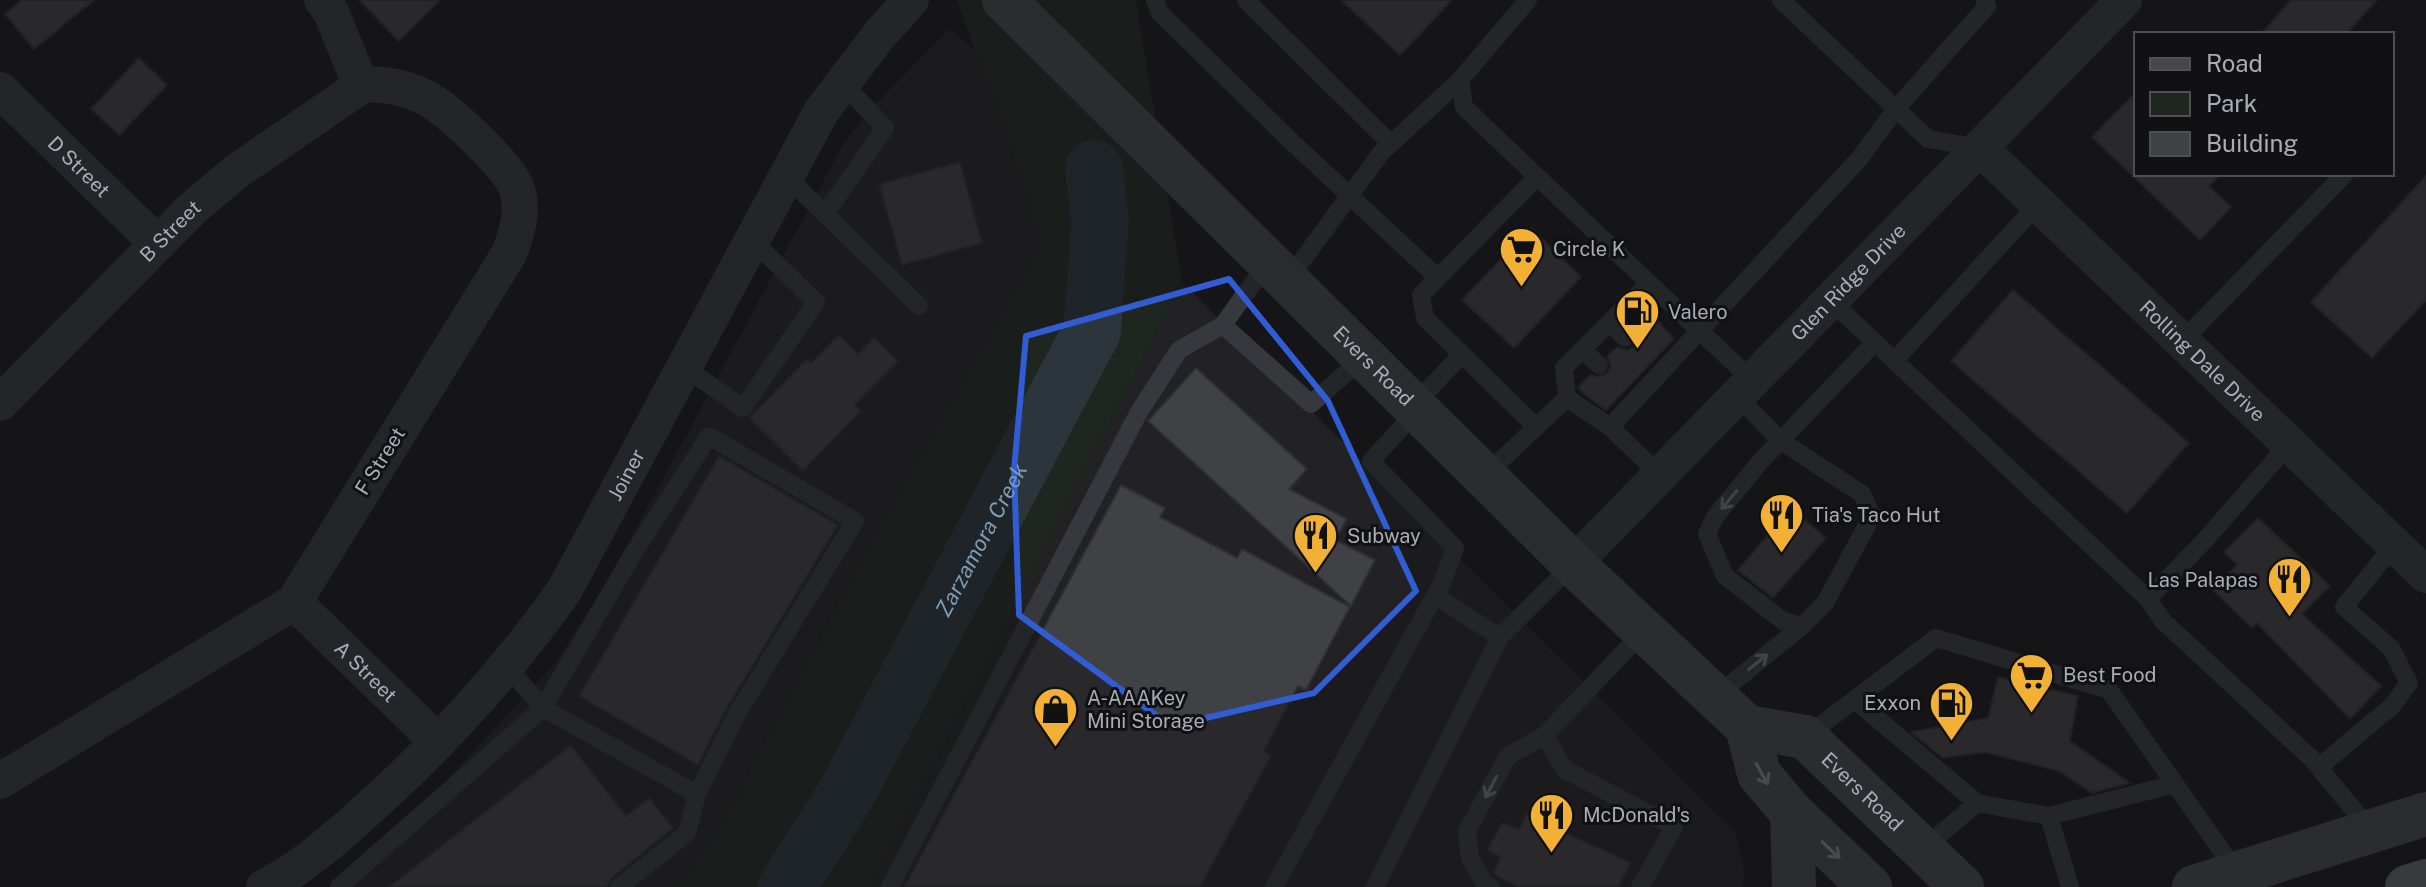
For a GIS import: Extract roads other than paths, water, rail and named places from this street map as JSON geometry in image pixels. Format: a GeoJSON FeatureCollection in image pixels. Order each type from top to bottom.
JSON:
{"type":"FeatureCollection","features":[{"type":"Feature","properties":{"kind":"highway"},"geometry":{"type":"LineString","coordinates":[[2407,887],[2426,881]]}},
{"type":"Feature","properties":{"kind":"main road","name":"Evers Road"},"geometry":{"type":"LineString","coordinates":[[1004,0],[1573,564],[1747,727],[1805,737],[1962,887]]}},
{"type":"Feature","properties":{"kind":"main road"},"geometry":{"type":"LineString","coordinates":[[1747,727],[1759,774],[1792,813],[1870,887]]}},
{"type":"Feature","properties":{"kind":"main road"},"geometry":{"type":"LineString","coordinates":[[1792,813],[1794,887]]}},
{"type":"Feature","properties":{"kind":"main road"},"geometry":{"type":"LineString","coordinates":[[2194,887],[2398,822]]}},
{"type":"Feature","properties":{"kind":"main road"},"geometry":{"type":"LineString","coordinates":[[2285,887],[2398,822]]}},
{"type":"Feature","properties":{"kind":"street"},"geometry":{"type":"LineString","coordinates":[[322,0],[331,12],[361,86]]}},
{"type":"Feature","properties":{"kind":"street","name":"Joiner"},"geometry":{"type":"LineString","coordinates":[[264,887],[322,850],[394,787],[529,641],[564,591],[821,112],[880,34],[911,0]]}},
{"type":"Feature","properties":{"kind":"street","name":"Glen Ridge Drive"},"geometry":{"type":"LineString","coordinates":[[1573,564],[2124,0]]}},
{"type":"Feature","properties":{"kind":"street","name":"F Street"},"geometry":{"type":"LineString","coordinates":[[0,781],[294,602],[510,252],[522,215],[517,188],[499,160],[432,101],[371,83],[361,86]]}},
{"type":"Feature","properties":{"kind":"street","name":"B Street"},"geometry":{"type":"LineString","coordinates":[[0,403],[193,208],[237,171],[361,86]]}},
{"type":"Feature","properties":{"kind":"street","name":"D Street"},"geometry":{"type":"LineString","coordinates":[[0,90],[158,244]]}},
{"type":"Feature","properties":{"kind":"street","name":"Rolling Dale Drive"},"geometry":{"type":"LineString","coordinates":[[1980,148],[2426,575]]}},
{"type":"Feature","properties":{"kind":"street","name":"A Street"},"geometry":{"type":"LineString","coordinates":[[294,602],[438,742]]}},
{"type":"Feature","properties":{"kind":"lane"},"geometry":{"type":"LineString","coordinates":[[1155,0],[1160,13],[1437,277]]}},
{"type":"Feature","properties":{"kind":"lane"},"geometry":{"type":"LineString","coordinates":[[1246,0],[1391,144]]}},
{"type":"Feature","properties":{"kind":"lane"},"geometry":{"type":"LineString","coordinates":[[890,887],[1139,412],[1179,350],[1223,325],[1278,271],[1350,195],[1391,144],[1460,80],[1528,0]]}},
{"type":"Feature","properties":{"kind":"lane"},"geometry":{"type":"LineString","coordinates":[[1781,0],[1928,139],[1980,148]]}},
{"type":"Feature","properties":{"kind":"lane"},"geometry":{"type":"LineString","coordinates":[[1610,427],[1630,395],[1701,331],[1859,159],[1896,109],[1987,6],[1985,0]]}},
{"type":"Feature","properties":{"kind":"lane"},"geometry":{"type":"LineString","coordinates":[[1460,80],[1464,107],[1701,331],[1781,441],[1862,494],[1872,516],[1825,603],[1802,626],[1715,697]]}},
{"type":"Feature","properties":{"kind":"lane"},"geometry":{"type":"LineString","coordinates":[[825,214],[885,128],[843,83]]}},
{"type":"Feature","properties":{"kind":"lane"},"geometry":{"type":"LineString","coordinates":[[2182,341],[2343,176]]}},
{"type":"Feature","properties":{"kind":"lane"},"geometry":{"type":"LineString","coordinates":[[787,177],[919,306]]}},
{"type":"Feature","properties":{"kind":"lane"},"geometry":{"type":"LineString","coordinates":[[1536,427],[1425,318],[1421,295],[1537,177]]}},
{"type":"Feature","properties":{"kind":"lane"},"geometry":{"type":"LineString","coordinates":[[1895,360],[2038,204]]}},
{"type":"Feature","properties":{"kind":"lane"},"geometry":{"type":"LineString","coordinates":[[684,367],[743,408],[816,302],[752,240]]}},
{"type":"Feature","properties":{"kind":"lane"},"geometry":{"type":"LineString","coordinates":[[1567,398],[1564,368],[1649,283]]}},
{"type":"Feature","properties":{"kind":"lane"},"geometry":{"type":"LineString","coordinates":[[1831,301],[2148,599],[2163,621],[2319,767],[2398,822]]}},
{"type":"Feature","properties":{"kind":"lane"},"geometry":{"type":"LineString","coordinates":[[1610,323],[1625,338]]}},
{"type":"Feature","properties":{"kind":"lane"},"geometry":{"type":"LineString","coordinates":[[1223,325],[1311,404],[1364,357]]}},
{"type":"Feature","properties":{"kind":"lane"},"geometry":{"type":"LineString","coordinates":[[1802,626],[1783,621],[1725,576],[1707,534],[1715,517],[1781,441],[1875,342]]}},
{"type":"Feature","properties":{"kind":"lane"},"geometry":{"type":"LineString","coordinates":[[1582,350],[1599,365]]}},
{"type":"Feature","properties":{"kind":"lane"},"geometry":{"type":"LineString","coordinates":[[1274,887],[1435,596],[1455,548],[1371,461],[1461,355]]}},
{"type":"Feature","properties":{"kind":"lane"},"geometry":{"type":"LineString","coordinates":[[1567,398],[1610,427],[1660,475]]}},
{"type":"Feature","properties":{"kind":"lane"},"geometry":{"type":"LineString","coordinates":[[1484,476],[1567,398]]}},
{"type":"Feature","properties":{"kind":"lane"},"geometry":{"type":"LineString","coordinates":[[339,887],[543,708],[633,554],[709,436],[855,521],[738,712],[697,794],[687,833],[619,887]]}},
{"type":"Feature","properties":{"kind":"lane"},"geometry":{"type":"LineString","coordinates":[[2148,599],[2206,539],[2289,444]]}},
{"type":"Feature","properties":{"kind":"lane"},"geometry":{"type":"LineString","coordinates":[[2319,767],[2392,706],[2409,683],[2391,648],[2344,607],[2394,545]]}},
{"type":"Feature","properties":{"kind":"lane"},"geometry":{"type":"LineString","coordinates":[[1375,887],[1500,637],[1573,564]]}},
{"type":"Feature","properties":{"kind":"lane"},"geometry":{"type":"LineString","coordinates":[[1435,596],[1500,637]]}},
{"type":"Feature","properties":{"kind":"lane"},"geometry":{"type":"LineString","coordinates":[[1491,887],[1485,884],[1470,858],[1467,831],[1508,756],[1545,735],[1644,631]]}},
{"type":"Feature","properties":{"kind":"lane"},"geometry":{"type":"LineString","coordinates":[[1805,737],[1936,638],[2109,690],[2238,875]]}},
{"type":"Feature","properties":{"kind":"lane"},"geometry":{"type":"LineString","coordinates":[[507,666],[543,708],[697,794]]}},
{"type":"Feature","properties":{"kind":"lane"},"geometry":{"type":"LineString","coordinates":[[1855,700],[1977,803],[2049,816],[2175,784]]}},
{"type":"Feature","properties":{"kind":"lane"},"geometry":{"type":"LineString","coordinates":[[1545,735],[1564,769],[1674,827],[1640,887]]}},
{"type":"Feature","properties":{"kind":"lane"},"geometry":{"type":"LineString","coordinates":[[1924,848],[1977,803]]}},
{"type":"Feature","properties":{"kind":"lane"},"geometry":{"type":"LineString","coordinates":[[2049,816],[2070,887]]}},
{"type":"Feature","properties":{"kind":"waterway","name":"Zarzamora Creek"},"geometry":{"type":"LineString","coordinates":[[787,887],[845,796],[1092,331],[1100,222],[1094,169]]}},
{"type":"Feature","properties":{"kind":"place","name":"Circle K"},"geometry":{"type":"Point","coordinates":[1522,288]}},
{"type":"Feature","properties":{"kind":"place","name":"Valero"},"geometry":{"type":"Point","coordinates":[1637,351]}},
{"type":"Feature","properties":{"kind":"place","name":"Tia's Taco Hut"},"geometry":{"type":"Point","coordinates":[1781,554]}},
{"type":"Feature","properties":{"kind":"place","name":"Subway"},"geometry":{"type":"Point","coordinates":[1316,575]}},
{"type":"Feature","properties":{"kind":"place","name":"Las Palapas"},"geometry":{"type":"Point","coordinates":[2289,619]}},
{"type":"Feature","properties":{"kind":"place","name":"Best Food"},"geometry":{"type":"Point","coordinates":[2032,714]}},
{"type":"Feature","properties":{"kind":"place","name":"Exxon"},"geometry":{"type":"Point","coordinates":[1952,742]}},
{"type":"Feature","properties":{"kind":"place","name":"A-AAAKey Mini Storage"},"geometry":{"type":"Point","coordinates":[1056,749]}},
{"type":"Feature","properties":{"kind":"place","name":"McDonald's"},"geometry":{"type":"Point","coordinates":[1552,854]}}]}
